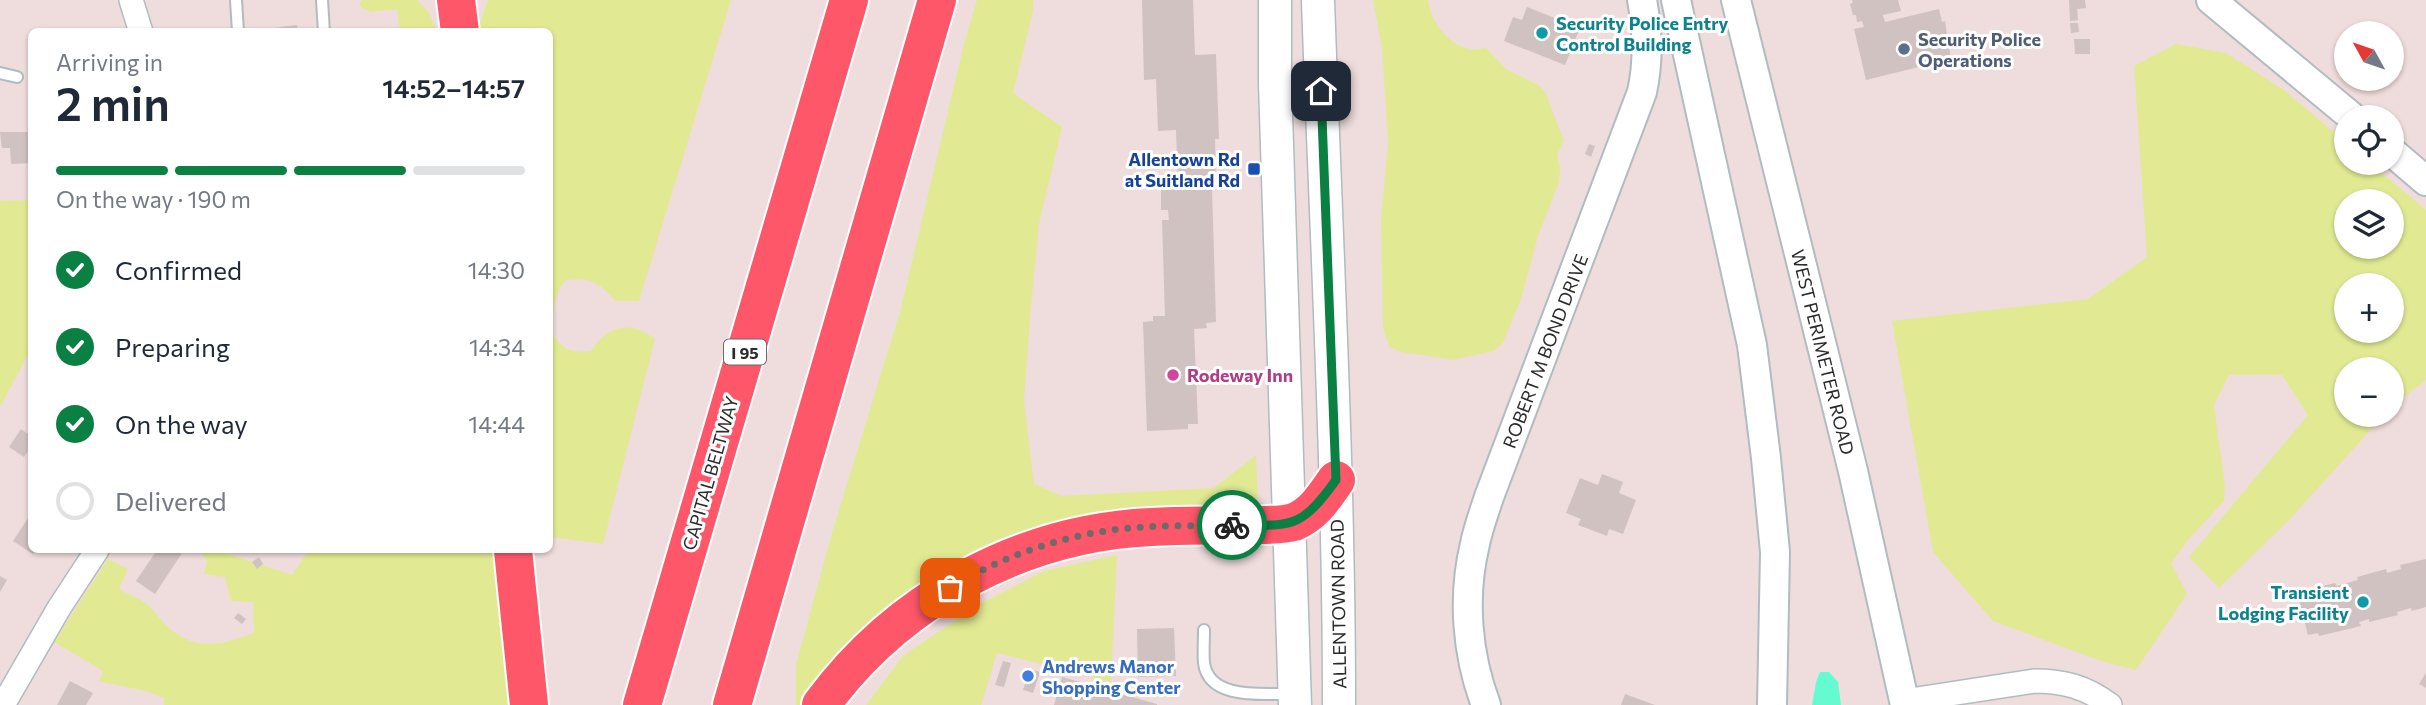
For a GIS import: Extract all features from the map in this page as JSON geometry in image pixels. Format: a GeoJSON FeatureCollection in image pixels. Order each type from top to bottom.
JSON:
{"type":"FeatureCollection","features":[{"type":"Feature","properties":{"kind":"highway"},"geometry":{"type":"LineString","coordinates":[[456,0],[460,28]]}},
{"type":"Feature","properties":{"kind":"highway","name":"CAPITAL BELTWAY"},"geometry":{"type":"LineString","coordinates":[[642,705],[849,0]]}},
{"type":"Feature","properties":{"kind":"highway"},"geometry":{"type":"LineString","coordinates":[[732,705],[937,0]]}},
{"type":"Feature","properties":{"kind":"highway"},"geometry":{"type":"LineString","coordinates":[[821,705],[857,661],[892,627],[954,585],[1015,555],[1075,538],[1127,528],[1288,524],[1306,516],[1336,480]]}},
{"type":"Feature","properties":{"kind":"highway"},"geometry":{"type":"LineString","coordinates":[[513,553],[529,705]]}},
{"type":"Feature","properties":{"kind":"main road"},"geometry":{"type":"LineString","coordinates":[[1275,0],[1275,83],[1294,699]]}},
{"type":"Feature","properties":{"kind":"main road","name":"ALLENTOWN ROAD"},"geometry":{"type":"LineString","coordinates":[[1318,0],[1336,480],[1339,705]]}},
{"type":"Feature","properties":{"kind":"main road"},"geometry":{"type":"LineString","coordinates":[[1319,38],[1327,0]]}},
{"type":"Feature","properties":{"kind":"street"},"geometry":{"type":"LineString","coordinates":[[131,0],[141,28]]}},
{"type":"Feature","properties":{"kind":"street","name":"ROBERT M BOND DRIVE"},"geometry":{"type":"LineString","coordinates":[[1486,705],[1475,671],[1467,608],[1474,544],[1489,497],[1642,92],[1648,66],[1648,36],[1642,0]]}},
{"type":"Feature","properties":{"kind":"street"},"geometry":{"type":"LineString","coordinates":[[1676,0],[1752,345],[1774,552],[1772,705]]}},
{"type":"Feature","properties":{"kind":"street","name":"WEST PERIMETER ROAD"},"geometry":{"type":"LineString","coordinates":[[1736,0],[1853,471],[1904,703]]}},
{"type":"Feature","properties":{"kind":"street"},"geometry":{"type":"LineString","coordinates":[[2211,0],[2337,105]]}},
{"type":"Feature","properties":{"kind":"street"},"geometry":{"type":"LineString","coordinates":[[2404,162],[2426,181]]}},
{"type":"Feature","properties":{"kind":"street"},"geometry":{"type":"LineString","coordinates":[[3,705],[59,608],[95,553]]}},
{"type":"Feature","properties":{"kind":"street"},"geometry":{"type":"LineString","coordinates":[[1904,703],[2034,681],[2053,681],[2072,684],[2099,696],[2110,705]]}},
{"type":"Feature","properties":{"kind":"lane"},"geometry":{"type":"LineString","coordinates":[[236,0],[238,28]]}},
{"type":"Feature","properties":{"kind":"lane"},"geometry":{"type":"LineString","coordinates":[[322,0],[324,28]]}},
{"type":"Feature","properties":{"kind":"lane"},"geometry":{"type":"LineString","coordinates":[[0,72],[18,77]]}},
{"type":"Feature","properties":{"kind":"lane"},"geometry":{"type":"LineString","coordinates":[[1205,629],[1204,663],[1211,679],[1228,691],[1294,699]]}},
{"type":"Feature","properties":{"kind":"lane"},"geometry":{"type":"LineString","coordinates":[[1228,691],[1228,705]]}},
{"type":"Feature","properties":{"kind":"shaded area"},"geometry":{"type":"Polygon","coordinates":[[[362,0],[417,0],[428,11],[436,28],[400,28],[397,9],[371,12],[359,6],[362,0]]]}},
{"type":"Feature","properties":{"kind":"shaded area"},"geometry":{"type":"Polygon","coordinates":[[[488,0],[731,0],[639,301],[616,301],[594,283],[582,279],[566,280],[556,297],[553,311],[553,28],[480,28],[488,0]]]}},
{"type":"Feature","properties":{"kind":"shaded area"},"geometry":{"type":"Polygon","coordinates":[[[977,0],[1033,0],[1033,11],[1013,93],[1062,127],[1039,224],[1031,305],[1024,401],[1034,484],[1062,496],[1214,488],[1256,455],[1258,505],[1179,513],[1028,538],[806,705],[796,705],[796,665],[832,533],[900,312],[977,0]]]}},
{"type":"Feature","properties":{"kind":"shaded area"},"geometry":{"type":"Polygon","coordinates":[[[1373,0],[1428,0],[1436,23],[1447,37],[1469,49],[1486,48],[1506,69],[1540,86],[1546,94],[1564,141],[1557,154],[1559,182],[1538,236],[1521,299],[1503,343],[1493,351],[1454,360],[1401,352],[1389,347],[1383,328],[1381,220],[1388,142],[1382,48],[1373,0]]]}},
{"type":"Feature","properties":{"kind":"shaded area"},"geometry":{"type":"Polygon","coordinates":[[[2176,44],[2226,53],[2284,90],[2334,132],[2334,175],[2384,175],[2401,189],[2334,189],[2334,259],[2404,259],[2404,192],[2426,210],[2426,380],[2404,397],[2404,357],[2334,357],[2334,427],[2373,427],[2290,519],[2219,588],[2189,557],[2308,415],[2282,375],[2229,375],[2214,405],[2225,487],[2224,501],[2171,563],[2187,594],[2136,670],[2104,662],[1993,621],[1933,552],[1892,321],[2088,299],[2147,257],[2134,66],[2176,44]]]}},
{"type":"Feature","properties":{"kind":"shaded area"},"geometry":{"type":"Polygon","coordinates":[[[28,200],[28,355],[0,407],[0,201],[28,200]]]}},
{"type":"Feature","properties":{"kind":"shaded area"},"geometry":{"type":"Polygon","coordinates":[[[620,328],[637,329],[655,339],[603,544],[553,537],[553,334],[571,351],[591,351],[612,331],[620,328]]]}},
{"type":"Feature","properties":{"kind":"shaded area"},"geometry":{"type":"Polygon","coordinates":[[[201,553],[225,553],[292,575],[307,553],[498,553],[510,705],[164,705],[164,698],[156,695],[99,681],[103,671],[54,642],[108,559],[128,569],[119,589],[149,606],[163,622],[185,639],[206,644],[229,641],[254,633],[253,602],[231,601],[225,577],[204,574],[207,560],[201,553]]]}},
{"type":"Feature","properties":{"kind":"shaded area"},"geometry":{"type":"Polygon","coordinates":[[[1117,555],[1111,682],[997,653],[981,705],[866,705],[903,656],[978,605],[1044,571],[1117,555]]]}},
{"type":"Feature","properties":{"kind":"shaded area"},"geometry":{"type":"Polygon","coordinates":[[[1820,672],[1829,672],[1838,682],[1841,705],[1812,705],[1820,672]]]}},
{"type":"Feature","properties":{"kind":"building"},"geometry":{"type":"Polygon","coordinates":[[[1142,0],[1193,0],[1195,55],[1216,54],[1219,139],[1215,139],[1216,188],[1212,188],[1216,322],[1206,323],[1207,328],[1194,329],[1198,424],[1188,424],[1188,429],[1147,431],[1143,322],[1153,321],[1153,316],[1165,316],[1162,220],[1169,220],[1168,210],[1161,210],[1161,189],[1178,189],[1176,130],[1158,131],[1156,79],[1144,80],[1142,0]]]}},
{"type":"Feature","properties":{"kind":"building","name":"Security Police Operations"},"geometry":{"type":"Polygon","coordinates":[[[1852,0],[1898,0],[1901,11],[1883,15],[1885,22],[1939,9],[1942,22],[1945,21],[1951,59],[1866,80],[1854,29],[1864,27],[1862,21],[1857,22],[1856,15],[1853,15],[1850,4],[1853,3],[1852,0]]]}},
{"type":"Feature","properties":{"kind":"building"},"geometry":{"type":"Polygon","coordinates":[[[2069,0],[2085,0],[2086,8],[2077,9],[2078,20],[2070,21],[2069,0]]]}},
{"type":"Feature","properties":{"kind":"building","name":"Security Police Entry Control Building"},"geometry":{"type":"Polygon","coordinates":[[[1527,7],[1580,28],[1565,65],[1504,41],[1513,17],[1522,20],[1527,7]]]}},
{"type":"Feature","properties":{"kind":"building"},"geometry":{"type":"Polygon","coordinates":[[[2070,23],[2078,23],[2079,32],[2071,33],[2070,23]]]}},
{"type":"Feature","properties":{"kind":"building"},"geometry":{"type":"Polygon","coordinates":[[[297,25],[297,28],[274,28],[297,25]]]}},
{"type":"Feature","properties":{"kind":"building"},"geometry":{"type":"Polygon","coordinates":[[[2074,39],[2090,39],[2090,54],[2075,54],[2074,39]]]}},
{"type":"Feature","properties":{"kind":"building"},"geometry":{"type":"Polygon","coordinates":[[[0,132],[28,132],[28,163],[11,164],[10,148],[2,148],[0,132]]]}},
{"type":"Feature","properties":{"kind":"building"},"geometry":{"type":"Polygon","coordinates":[[[1589,144],[1595,146],[1591,157],[1585,154],[1589,144]]]}},
{"type":"Feature","properties":{"kind":"building"},"geometry":{"type":"Polygon","coordinates":[[[21,429],[28,434],[28,451],[24,457],[9,447],[21,429]]]}},
{"type":"Feature","properties":{"kind":"building"},"geometry":{"type":"Polygon","coordinates":[[[1602,474],[1623,482],[1619,493],[1636,500],[1623,534],[1609,529],[1607,536],[1578,525],[1581,519],[1566,513],[1580,478],[1598,485],[1602,474]]]}},
{"type":"Feature","properties":{"kind":"building"},"geometry":{"type":"Polygon","coordinates":[[[28,518],[28,551],[13,541],[28,518]]]}},
{"type":"Feature","properties":{"kind":"building"},"geometry":{"type":"Polygon","coordinates":[[[155,553],[182,553],[155,594],[136,581],[155,553]]]}},
{"type":"Feature","properties":{"kind":"building"},"geometry":{"type":"Polygon","coordinates":[[[259,557],[263,564],[257,569],[252,562],[259,557]]]}},
{"type":"Feature","properties":{"kind":"building","name":"Transient Lodging Facility"},"geometry":{"type":"Polygon","coordinates":[[[2426,559],[2426,607],[2412,611],[2411,608],[2397,612],[2398,615],[2369,622],[2369,619],[2359,622],[2361,626],[2319,636],[2318,633],[2308,635],[2298,596],[2308,594],[2307,590],[2335,583],[2337,586],[2386,569],[2387,573],[2401,569],[2400,565],[2426,559]]]}},
{"type":"Feature","properties":{"kind":"building"},"geometry":{"type":"Polygon","coordinates":[[[0,576],[7,580],[0,592],[0,576]]]}},
{"type":"Feature","properties":{"kind":"building"},"geometry":{"type":"Polygon","coordinates":[[[238,613],[246,619],[242,624],[234,618],[238,613]]]}},
{"type":"Feature","properties":{"kind":"building"},"geometry":{"type":"Polygon","coordinates":[[[1174,628],[1176,676],[1138,677],[1137,629],[1174,628]]]}},
{"type":"Feature","properties":{"kind":"building"},"geometry":{"type":"Polygon","coordinates":[[[1003,661],[1011,663],[1004,687],[995,685],[1003,661]]]}},
{"type":"Feature","properties":{"kind":"building"},"geometry":{"type":"Polygon","coordinates":[[[1030,669],[1040,672],[1033,693],[1023,690],[1030,669]]]}},
{"type":"Feature","properties":{"kind":"building"},"geometry":{"type":"Polygon","coordinates":[[[2426,673],[2426,688],[2419,684],[2426,673]]]}},
{"type":"Feature","properties":{"kind":"building"},"geometry":{"type":"Polygon","coordinates":[[[1062,677],[1157,704],[1157,705],[1054,705],[1062,677]]]}},
{"type":"Feature","properties":{"kind":"building"},"geometry":{"type":"Polygon","coordinates":[[[70,681],[93,693],[86,705],[57,705],[70,681]]]}},
{"type":"Feature","properties":{"kind":"building"},"geometry":{"type":"Polygon","coordinates":[[[1625,694],[1655,705],[1621,705],[1625,694]]]}},
{"type":"Feature","properties":{"kind":"way so far"},"geometry":{"type":"LineString","coordinates":[[950,588],[1015,555],[1100,532],[1127,528],[1232,525]]}},
{"type":"Feature","properties":{"kind":"place","name":"Security Police Entry Control Building"},"geometry":{"type":"Point","coordinates":[1542,33]}},
{"type":"Feature","properties":{"kind":"place","name":"Security Police Operations"},"geometry":{"type":"Point","coordinates":[1904,49]}},
{"type":"Feature","properties":{"kind":"place","name":"Allentown Rd at Suitland Rd"},"geometry":{"type":"Point","coordinates":[1254,169]}},
{"type":"Feature","properties":{"kind":"place","name":"Rodeway Inn"},"geometry":{"type":"Point","coordinates":[1173,375]}},
{"type":"Feature","properties":{"kind":"place","name":"Transient Lodging Facility"},"geometry":{"type":"Point","coordinates":[2363,602]}},
{"type":"Feature","properties":{"kind":"place","name":"Andrews Manor Shopping Center"},"geometry":{"type":"Point","coordinates":[1028,676]}},
{"type":"Feature","properties":{"kind":"route"},"geometry":{"type":"LineString","coordinates":[[1232,525],[1282,524],[1300,520],[1317,506],[1336,480],[1321,91]]}}]}
